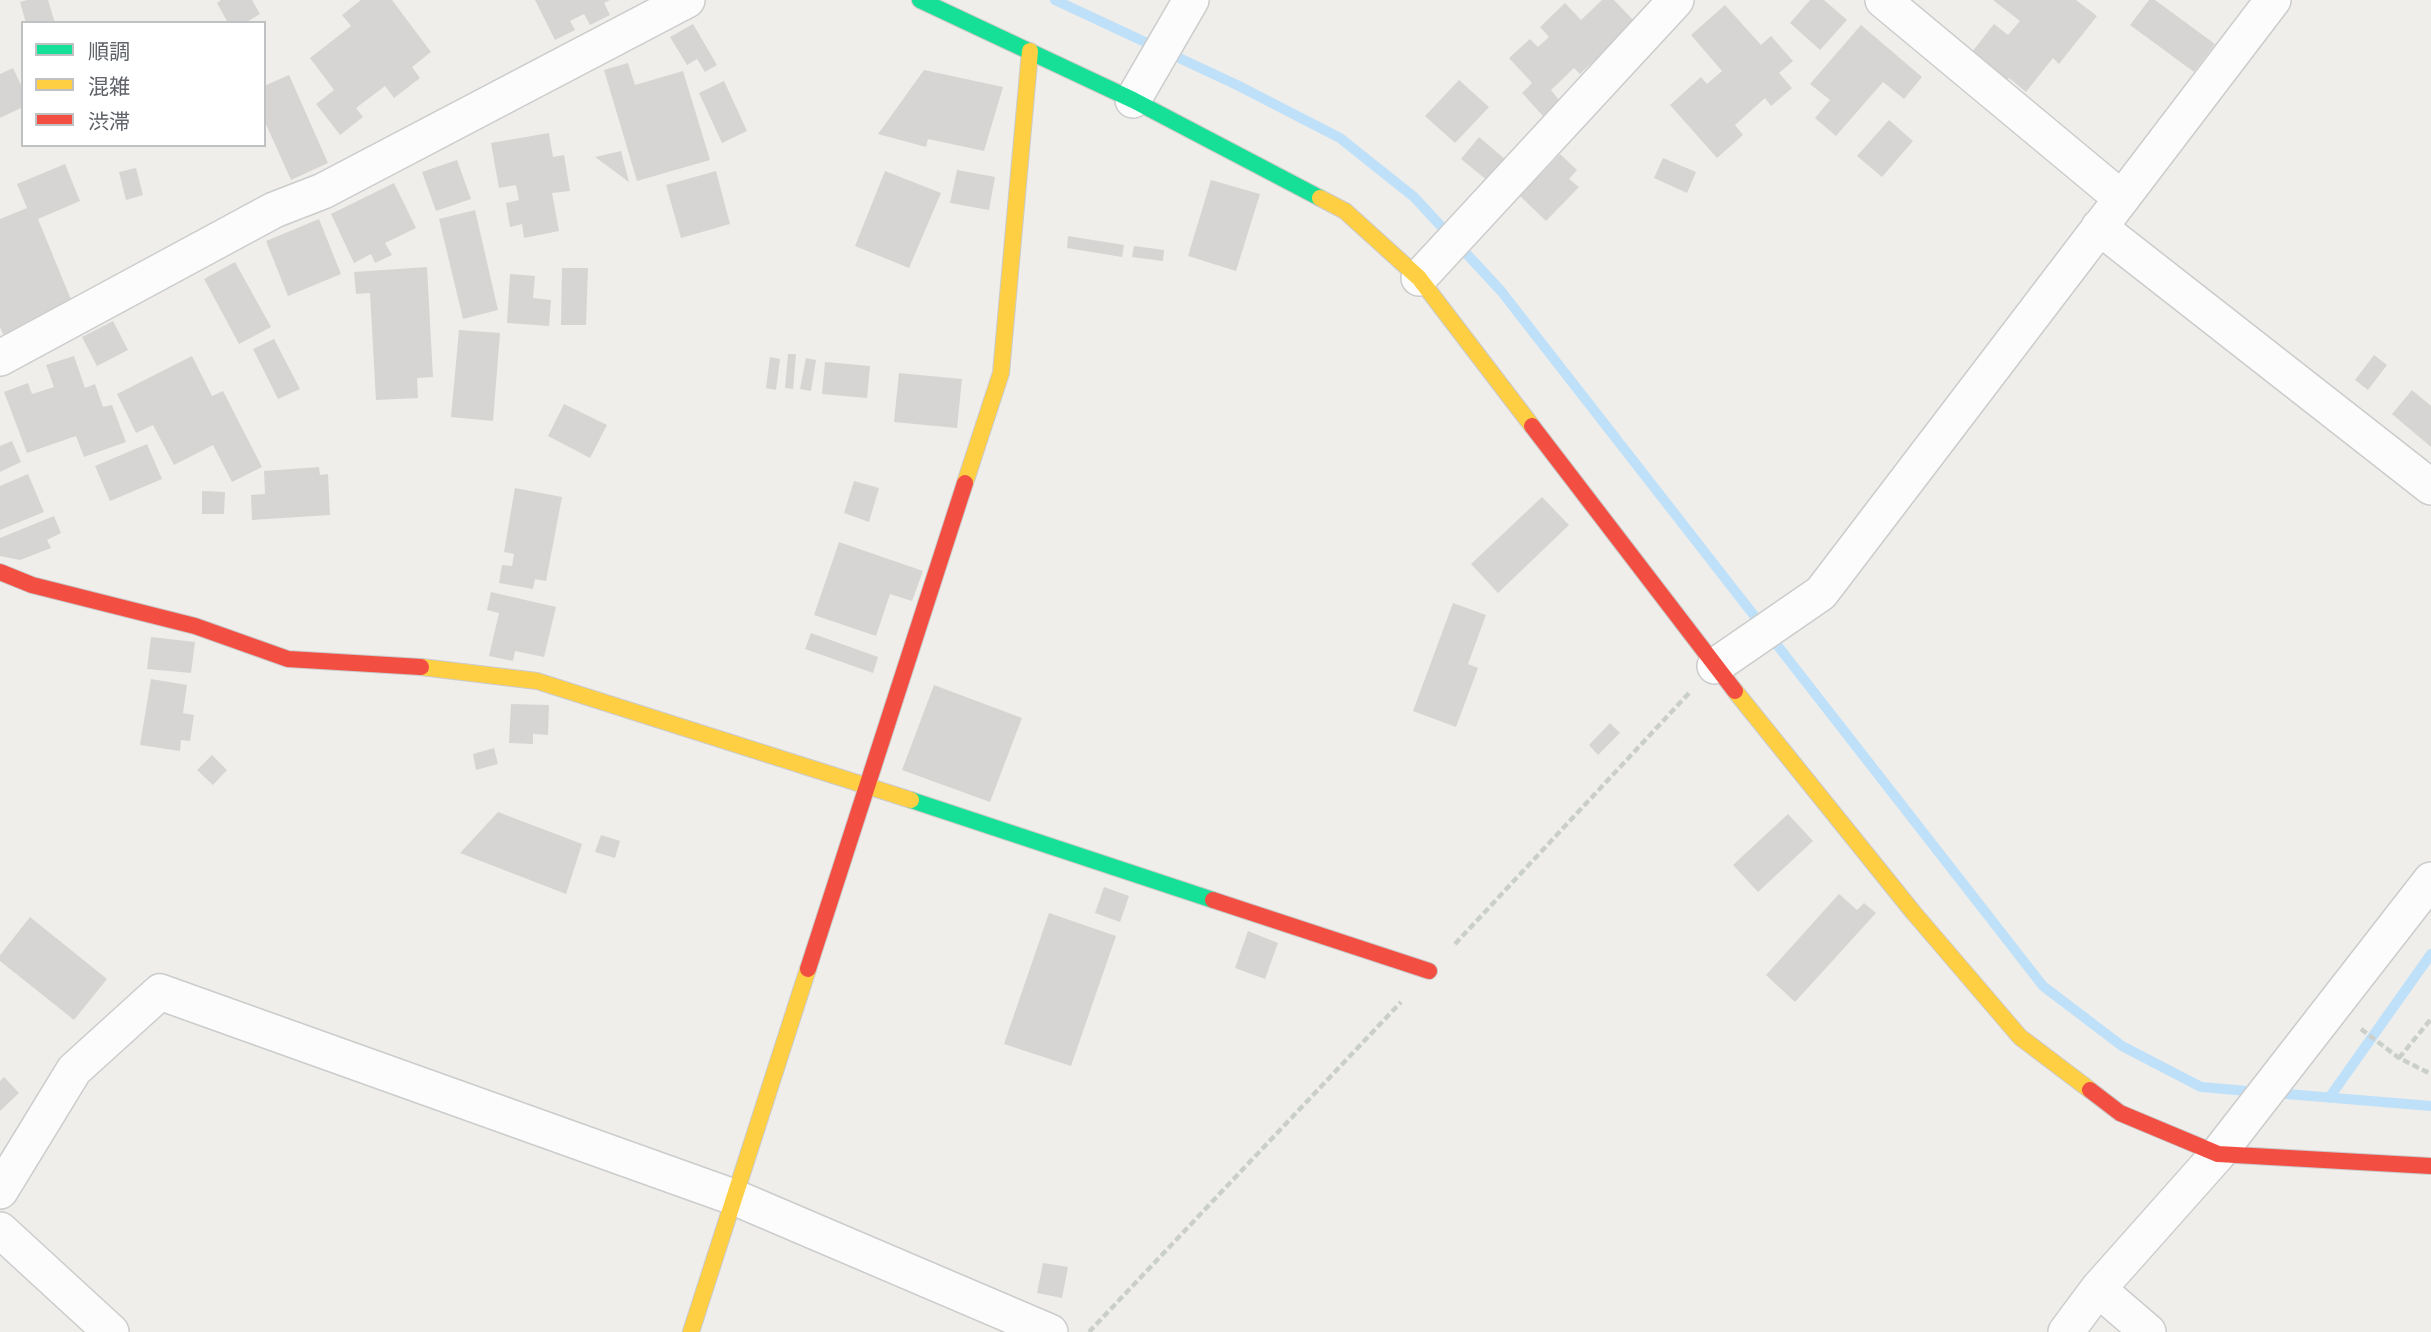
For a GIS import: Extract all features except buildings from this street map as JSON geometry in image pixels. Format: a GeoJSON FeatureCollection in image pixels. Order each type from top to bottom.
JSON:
{"type":"FeatureCollection","features":[{"type":"Feature","properties":{"kind":"street"},"geometry":{"type":"LineString","coordinates":[[0,358],[274,210],[323,191],[687,0]]}},
{"type":"Feature","properties":{"kind":"street"},"geometry":{"type":"LineString","coordinates":[[920,0],[1133,100],[1345,211],[1419,278],[1715,666],[1913,912],[2020,1037],[2120,1113],[2218,1154],[2431,1166]]}},
{"type":"Feature","properties":{"kind":"street"},"geometry":{"type":"LineString","coordinates":[[1133,100],[1191,0]]}},
{"type":"Feature","properties":{"kind":"street"},"geometry":{"type":"LineString","coordinates":[[1419,278],[1676,0]]}},
{"type":"Feature","properties":{"kind":"street"},"geometry":{"type":"LineString","coordinates":[[1883,0],[2121,198]]}},
{"type":"Feature","properties":{"kind":"street"},"geometry":{"type":"LineString","coordinates":[[1715,666],[1821,593],[2273,0]]}},
{"type":"Feature","properties":{"kind":"street"},"geometry":{"type":"LineString","coordinates":[[691,1332],[1000,373],[1030,51]]}},
{"type":"Feature","properties":{"kind":"street"},"geometry":{"type":"LineString","coordinates":[[2099,227],[2431,487]]}},
{"type":"Feature","properties":{"kind":"street"},"geometry":{"type":"LineString","coordinates":[[0,572],[32,585],[195,626],[288,659],[399,664],[537,681],[868,786],[1429,971]]}},
{"type":"Feature","properties":{"kind":"street"},"geometry":{"type":"LineString","coordinates":[[2066,1332],[2098,1289],[2218,1154],[2431,880]]}},
{"type":"Feature","properties":{"kind":"street"},"geometry":{"type":"LineString","coordinates":[[0,1191],[74,1070],[160,992],[736,1198],[1050,1332]]}},
{"type":"Feature","properties":{"kind":"street"},"geometry":{"type":"LineString","coordinates":[[0,1230],[111,1332]]}},
{"type":"Feature","properties":{"kind":"street"},"geometry":{"type":"LineString","coordinates":[[2098,1289],[2147,1332]]}},
{"type":"Feature","properties":{"kind":"path"},"geometry":{"type":"LineString","coordinates":[[1089,1332],[1715,666]]}},
{"type":"Feature","properties":{"kind":"path"},"geometry":{"type":"LineString","coordinates":[[2332,1007],[2399,1058],[2431,1074]]}},
{"type":"Feature","properties":{"kind":"path"},"geometry":{"type":"LineString","coordinates":[[2399,1058],[2431,1020]]}},
{"type":"Feature","properties":{"kind":"waterway"},"geometry":{"type":"LineString","coordinates":[[1055,0],[1237,85],[1340,138],[1414,197],[1501,291],[2043,986],[2122,1046],[2201,1087],[2259,1092]]}},
{"type":"Feature","properties":{"kind":"waterway"},"geometry":{"type":"LineString","coordinates":[[2329,1098],[2431,954]]}},
{"type":"Feature","properties":{"kind":"waterway"},"geometry":{"type":"LineString","coordinates":[[2275,1093],[2431,1106]]}},
{"type":"Feature","properties":{"kind":"traffic: fast"},"geometry":{"type":"LineString","coordinates":[[920,0],[1133,100],[1320,198]]}},
{"type":"Feature","properties":{"kind":"traffic: fast"},"geometry":{"type":"LineString","coordinates":[[911,800],[1213,900]]}},
{"type":"Feature","properties":{"kind":"traffic: slow"},"geometry":{"type":"LineString","coordinates":[[965,483],[1001,373],[1030,51]]}},
{"type":"Feature","properties":{"kind":"traffic: slow"},"geometry":{"type":"LineString","coordinates":[[1320,198],[1345,211],[1419,278],[1532,426]]}},
{"type":"Feature","properties":{"kind":"traffic: slow"},"geometry":{"type":"LineString","coordinates":[[421,667],[537,681],[911,800]]}},
{"type":"Feature","properties":{"kind":"traffic: slow"},"geometry":{"type":"LineString","coordinates":[[1735,691],[1913,912],[2020,1037],[2090,1090]]}},
{"type":"Feature","properties":{"kind":"traffic: slow"},"geometry":{"type":"LineString","coordinates":[[691,1332],[808,969]]}},
{"type":"Feature","properties":{"kind":"traffic: jam"},"geometry":{"type":"LineString","coordinates":[[1532,426],[1735,691]]}},
{"type":"Feature","properties":{"kind":"traffic: jam"},"geometry":{"type":"LineString","coordinates":[[808,969],[965,483]]}},
{"type":"Feature","properties":{"kind":"traffic: jam"},"geometry":{"type":"LineString","coordinates":[[0,572],[32,585],[195,626],[288,659],[421,667]]}},
{"type":"Feature","properties":{"kind":"traffic: jam"},"geometry":{"type":"LineString","coordinates":[[1213,900],[1429,971]]}},
{"type":"Feature","properties":{"kind":"traffic: jam"},"geometry":{"type":"LineString","coordinates":[[2090,1090],[2120,1113],[2218,1154],[2431,1166]]}}]}
